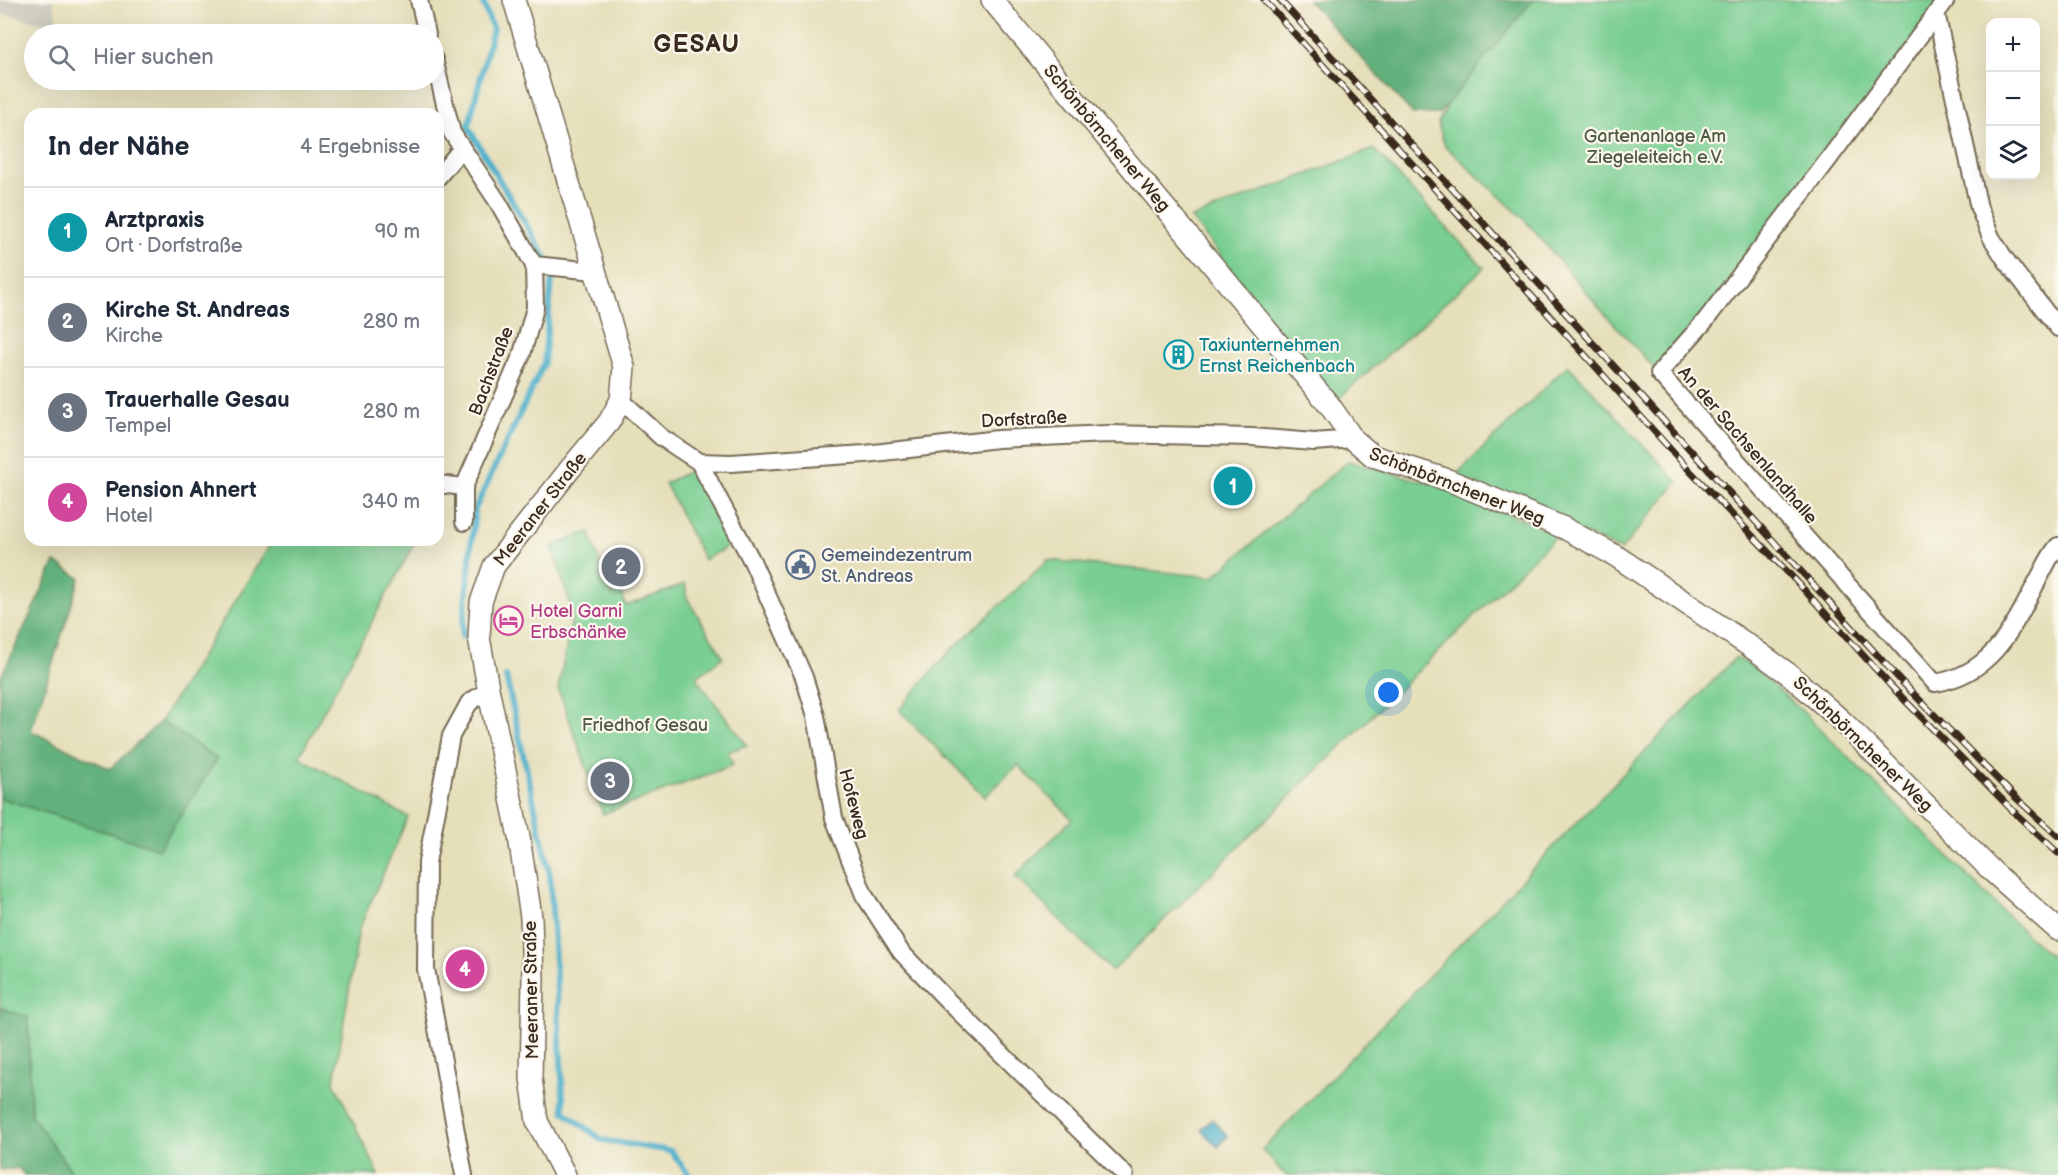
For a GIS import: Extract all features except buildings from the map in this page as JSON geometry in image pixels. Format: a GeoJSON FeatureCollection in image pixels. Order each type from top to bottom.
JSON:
{"type":"FeatureCollection","features":[{"type":"Feature","properties":{"kind":"street"},"geometry":{"type":"LineString","coordinates":[[419,0],[425,24]]}},
{"type":"Feature","properties":{"kind":"street","name":"Meeraner Straße"},"geometry":{"type":"LineString","coordinates":[[514,0],[624,367],[621,400],[609,422],[494,566],[481,602],[479,637],[519,837],[531,917],[533,979],[531,1078],[537,1121],[565,1175]]}},
{"type":"Feature","properties":{"kind":"street","name":"Schönbörnchener Weg"},"geometry":{"type":"LineString","coordinates":[[992,0],[1330,406],[1353,439],[1373,456],[1448,480],[1564,528],[1616,556],[1748,645],[1790,675],[1843,722],[1994,872],[2058,930]]}},
{"type":"Feature","properties":{"kind":"street","name":"An der Sachsenlandhalle"},"geometry":{"type":"LineString","coordinates":[[1941,7],[1979,208],[1991,237],[2005,259],[2058,328]]}},
{"type":"Feature","properties":{"kind":"street","name":"An der Sachsenlandhalle"},"geometry":{"type":"LineString","coordinates":[[1941,7],[1705,321],[1659,373],[1935,683],[1959,677],[1993,654],[2011,631],[2058,546]]}},
{"type":"Feature","properties":{"kind":"street","name":"Bachstraße"},"geometry":{"type":"LineString","coordinates":[[442,90],[452,133],[539,265],[535,308],[522,354],[464,487],[464,522]]}},
{"type":"Feature","properties":{"kind":"street"},"geometry":{"type":"LineString","coordinates":[[444,170],[462,148]]}},
{"type":"Feature","properties":{"kind":"street"},"geometry":{"type":"LineString","coordinates":[[539,265],[595,271]]}},
{"type":"Feature","properties":{"kind":"street","name":"Hofeweg"},"geometry":{"type":"LineString","coordinates":[[621,400],[661,436],[699,462],[752,561],[804,677],[816,716],[834,818],[864,895],[901,952],[968,1022],[1125,1175]]}},
{"type":"Feature","properties":{"kind":"street","name":"Dorfstraße"},"geometry":{"type":"LineString","coordinates":[[699,462],[731,463],[865,454],[998,439],[1108,435],[1252,437],[1314,442],[1353,439]]}},
{"type":"Feature","properties":{"kind":"street"},"geometry":{"type":"LineString","coordinates":[[444,485],[464,487]]}},
{"type":"Feature","properties":{"kind":"street"},"geometry":{"type":"LineString","coordinates":[[464,1175],[426,969],[427,862],[451,736],[469,703],[489,693]]}},
{"type":"Feature","properties":{"kind":"shaded area"},"geometry":{"type":"Polygon","coordinates":[[[0,0],[53,0],[59,24],[49,24],[0,14],[0,0]]]}},
{"type":"Feature","properties":{"kind":"green space"},"geometry":{"type":"Polygon","coordinates":[[[1308,0],[1533,0],[1439,114],[1413,114],[1308,0]]]}},
{"type":"Feature","properties":{"kind":"green space","name":"Gartenanlage Am Ziegeleiteich e.V."},"geometry":{"type":"Polygon","coordinates":[[[1533,0],[1946,0],[1659,373],[1603,312],[1524,219],[1445,146],[1438,124],[1450,100],[1533,0]]]}},
{"type":"Feature","properties":{"kind":"green space"},"geometry":{"type":"Polygon","coordinates":[[[1374,149],[1484,268],[1335,402],[1191,218],[1374,149]]]}},
{"type":"Feature","properties":{"kind":"green space"},"geometry":{"type":"Polygon","coordinates":[[[1568,365],[1678,482],[1621,550],[1456,475],[1568,365]]]}},
{"type":"Feature","properties":{"kind":"green space"},"geometry":{"type":"Polygon","coordinates":[[[1348,461],[1444,487],[1558,534],[1112,971],[1015,876],[1072,819],[1018,765],[985,797],[899,710],[949,652],[1048,560],[1213,577],[1348,461]]]}},
{"type":"Feature","properties":{"kind":"green space"},"geometry":{"type":"Polygon","coordinates":[[[696,468],[734,543],[704,560],[665,483],[696,468]]]}},
{"type":"Feature","properties":{"kind":"green space","name":"Friedhof Gesau"},"geometry":{"type":"Polygon","coordinates":[[[589,532],[612,594],[621,591],[626,606],[685,584],[687,598],[723,657],[696,678],[747,745],[728,752],[733,765],[603,814],[558,689],[573,614],[552,546],[589,532]]]}},
{"type":"Feature","properties":{"kind":"green space"},"geometry":{"type":"Polygon","coordinates":[[[269,546],[413,546],[299,757],[408,817],[359,929],[334,1082],[379,1175],[74,1175],[31,1115],[28,1018],[0,1008],[0,798],[159,848],[217,759],[161,721],[269,546]]]}},
{"type":"Feature","properties":{"kind":"green space"},"geometry":{"type":"Polygon","coordinates":[[[55,562],[80,578],[31,731],[110,769],[161,721],[217,759],[159,849],[0,798],[0,679],[55,562]]]}},
{"type":"Feature","properties":{"kind":"green space"},"geometry":{"type":"Polygon","coordinates":[[[1736,657],[1754,668],[1799,708],[2029,937],[2058,962],[2058,1175],[1285,1175],[1262,1150],[1736,657]]]}},
{"type":"Feature","properties":{"kind":"green space"},"geometry":{"type":"Polygon","coordinates":[[[0,1008],[28,1017],[31,1115],[74,1175],[24,1175],[19,1168],[0,1170],[0,1008]]]}},
{"type":"Feature","properties":{"kind":"water"},"geometry":{"type":"Polygon","coordinates":[[[1212,1119],[1228,1136],[1218,1147],[1201,1130],[1212,1119]]]}},
{"type":"Feature","properties":{"kind":"waterway"},"geometry":{"type":"LineString","coordinates":[[462,636],[475,509],[544,363],[553,270],[468,127],[493,29],[482,0]]}},
{"type":"Feature","properties":{"kind":"waterway"},"geometry":{"type":"LineString","coordinates":[[506,677],[550,875],[564,1111],[602,1140],[671,1151],[689,1175]]}},
{"type":"Feature","properties":{"kind":"railway"},"geometry":{"type":"LineString","coordinates":[[1264,0],[1690,471],[1798,583],[1890,685],[2016,814],[2058,853]]}},
{"type":"Feature","properties":{"kind":"railway"},"geometry":{"type":"LineString","coordinates":[[1280,0],[1902,682],[2014,796],[2058,836]]}},
{"type":"Feature","properties":{"kind":"place","name":"Taxiunternehmen Ernst Reichenbach"},"geometry":{"type":"Point","coordinates":[1178,355]}},
{"type":"Feature","properties":{"kind":"place","name":"Arztpraxis"},"geometry":{"type":"Point","coordinates":[1233,486]}},
{"type":"Feature","properties":{"kind":"place","name":"Gemeindezentrum St. Andreas"},"geometry":{"type":"Point","coordinates":[800,565]}},
{"type":"Feature","properties":{"kind":"place","name":"Kirche St. Andreas"},"geometry":{"type":"Point","coordinates":[621,567]}},
{"type":"Feature","properties":{"kind":"place","name":"Hotel Garni Erbschänke"},"geometry":{"type":"Point","coordinates":[509,621]}},
{"type":"Feature","properties":{"kind":"place","name":"Trauerhalle Gesau"},"geometry":{"type":"Point","coordinates":[610,781]}},
{"type":"Feature","properties":{"kind":"place","name":"Pension Ahnert"},"geometry":{"type":"Point","coordinates":[465,969]}},
{"type":"Feature","properties":{"kind":"district","name":"GESAU"},"geometry":{"type":"Point","coordinates":[697,44]}}]}
